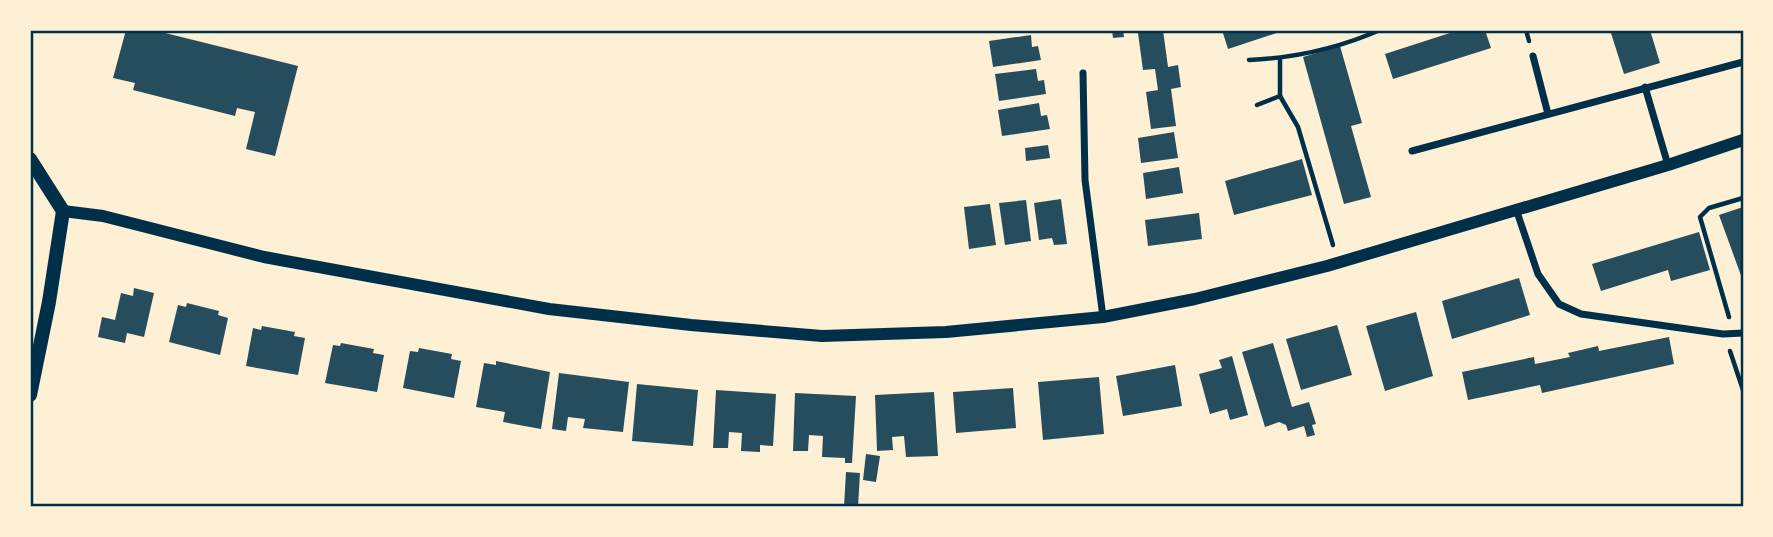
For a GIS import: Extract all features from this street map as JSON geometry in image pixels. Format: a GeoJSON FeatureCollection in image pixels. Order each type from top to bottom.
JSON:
{"type":"FeatureCollection","features":[{"type":"Feature","properties":{"kind":"main road"},"geometry":{"type":"LineString","coordinates":[[30,159],[63,211],[49,302],[30,395]]}},
{"type":"Feature","properties":{"kind":"street"},"geometry":{"type":"LineString","coordinates":[[1533,56],[1548,114]]}},
{"type":"Feature","properties":{"kind":"street"},"geometry":{"type":"LineString","coordinates":[[1412,151],[1743,62]]}},
{"type":"Feature","properties":{"kind":"street"},"geometry":{"type":"LineString","coordinates":[[1083,73],[1084,180],[1102,317]]}},
{"type":"Feature","properties":{"kind":"street"},"geometry":{"type":"LineString","coordinates":[[1645,87],[1668,164]]}},
{"type":"Feature","properties":{"kind":"street"},"geometry":{"type":"LineString","coordinates":[[63,211],[103,216],[264,257],[549,309],[691,326],[822,336],[946,332],[1102,317],[1195,299],[1338,262],[1743,140]]}},
{"type":"Feature","properties":{"kind":"street"},"geometry":{"type":"LineString","coordinates":[[1516,209],[1538,274],[1559,304],[1581,314],[1723,334],[1743,333]]}},
{"type":"Feature","properties":{"kind":"path"},"geometry":{"type":"LineString","coordinates":[[1250,60],[1280,59],[1356,41],[1380,30]]}},
{"type":"Feature","properties":{"kind":"path"},"geometry":{"type":"LineString","coordinates":[[1280,59],[1280,96],[1298,127],[1338,262]]}},
{"type":"Feature","properties":{"kind":"path"},"geometry":{"type":"LineString","coordinates":[[1257,105],[1280,96]]}},
{"type":"Feature","properties":{"kind":"path"},"geometry":{"type":"LineString","coordinates":[[1733,333],[1700,217],[1709,208],[1743,198]]}},
{"type":"Feature","properties":{"kind":"path"},"geometry":{"type":"LineString","coordinates":[[1723,334],[1743,390]]}},
{"type":"Feature","properties":{"kind":"building"},"geometry":{"type":"Polygon","coordinates":[[[126,30],[153,30],[298,66],[275,156],[246,149],[255,112],[237,108],[235,116],[133,90],[135,83],[113,78],[126,30]]]}},
{"type":"Feature","properties":{"kind":"building"},"geometry":{"type":"Polygon","coordinates":[[[1112,30],[1123,30],[1124,37],[1113,38],[1112,30]]]}},
{"type":"Feature","properties":{"kind":"building"},"geometry":{"type":"Polygon","coordinates":[[[1163,30],[1168,67],[1178,65],[1181,87],[1171,89],[1176,126],[1151,129],[1146,92],[1158,90],[1155,69],[1143,70],[1138,33],[1163,30]]]}},
{"type":"Feature","properties":{"kind":"building"},"geometry":{"type":"Polygon","coordinates":[[[1222,30],[1286,30],[1228,49],[1222,30]]]}},
{"type":"Feature","properties":{"kind":"building"},"geometry":{"type":"Polygon","coordinates":[[[1459,30],[1485,30],[1491,48],[1393,79],[1385,54],[1459,30]]]}},
{"type":"Feature","properties":{"kind":"building"},"geometry":{"type":"Polygon","coordinates":[[[1610,30],[1650,30],[1660,63],[1624,74],[1610,30]]]}},
{"type":"Feature","properties":{"kind":"building"},"geometry":{"type":"Polygon","coordinates":[[[1031,35],[1032,47],[1038,46],[1041,60],[993,67],[989,41],[1031,35]]]}},
{"type":"Feature","properties":{"kind":"building"},"geometry":{"type":"Polygon","coordinates":[[[1340,46],[1362,123],[1351,126],[1371,197],[1344,204],[1303,57],[1340,46]]]}},
{"type":"Feature","properties":{"kind":"building"},"geometry":{"type":"Polygon","coordinates":[[[1036,69],[1038,81],[1044,80],[1046,94],[999,101],[995,74],[1036,69]]]}},
{"type":"Feature","properties":{"kind":"building"},"geometry":{"type":"Polygon","coordinates":[[[1039,103],[1041,116],[1047,115],[1050,129],[1002,136],[998,110],[1039,103]]]}},
{"type":"Feature","properties":{"kind":"building"},"geometry":{"type":"Polygon","coordinates":[[[1174,132],[1178,158],[1141,163],[1138,138],[1174,132]]]}},
{"type":"Feature","properties":{"kind":"building"},"geometry":{"type":"Polygon","coordinates":[[[1048,145],[1050,158],[1026,161],[1025,148],[1048,145]]]}},
{"type":"Feature","properties":{"kind":"building"},"geometry":{"type":"Polygon","coordinates":[[[1302,159],[1312,195],[1234,215],[1225,181],[1302,159]]]}},
{"type":"Feature","properties":{"kind":"building"},"geometry":{"type":"Polygon","coordinates":[[[1179,167],[1183,193],[1146,199],[1143,173],[1179,167]]]}},
{"type":"Feature","properties":{"kind":"building"},"geometry":{"type":"Polygon","coordinates":[[[1061,199],[1067,244],[1054,245],[1052,238],[1039,240],[1034,203],[1061,199]]]}},
{"type":"Feature","properties":{"kind":"building"},"geometry":{"type":"Polygon","coordinates":[[[1026,200],[1031,241],[1005,245],[999,203],[1026,200]]]}},
{"type":"Feature","properties":{"kind":"building"},"geometry":{"type":"Polygon","coordinates":[[[990,204],[996,245],[969,249],[964,207],[990,204]]]}},
{"type":"Feature","properties":{"kind":"building"},"geometry":{"type":"Polygon","coordinates":[[[1743,207],[1743,281],[1719,215],[1743,207]]]}},
{"type":"Feature","properties":{"kind":"building"},"geometry":{"type":"Polygon","coordinates":[[[1199,213],[1202,239],[1148,246],[1145,220],[1199,213]]]}},
{"type":"Feature","properties":{"kind":"building"},"geometry":{"type":"Polygon","coordinates":[[[1699,232],[1710,270],[1671,281],[1668,270],[1601,291],[1592,264],[1699,232]]]}},
{"type":"Feature","properties":{"kind":"building"},"geometry":{"type":"Polygon","coordinates":[[[1519,278],[1530,315],[1452,339],[1442,301],[1519,278]]]}},
{"type":"Feature","properties":{"kind":"building"},"geometry":{"type":"Polygon","coordinates":[[[134,288],[154,293],[144,337],[127,333],[125,343],[98,337],[102,317],[115,320],[121,293],[133,296],[134,288]]]}},
{"type":"Feature","properties":{"kind":"building"},"geometry":{"type":"Polygon","coordinates":[[[187,303],[219,311],[218,315],[228,318],[220,355],[169,342],[178,305],[186,307],[187,303]]]}},
{"type":"Feature","properties":{"kind":"building"},"geometry":{"type":"Polygon","coordinates":[[[1416,312],[1433,376],[1385,391],[1366,326],[1416,312]]]}},
{"type":"Feature","properties":{"kind":"building"},"geometry":{"type":"Polygon","coordinates":[[[1337,325],[1352,375],[1301,390],[1286,339],[1337,325]]]}},
{"type":"Feature","properties":{"kind":"building"},"geometry":{"type":"Polygon","coordinates":[[[262,326],[295,332],[294,336],[305,338],[298,375],[246,366],[253,328],[261,330],[262,326]]]}},
{"type":"Feature","properties":{"kind":"building"},"geometry":{"type":"Polygon","coordinates":[[[1669,337],[1674,364],[1542,393],[1540,385],[1468,400],[1462,372],[1534,357],[1535,364],[1570,357],[1568,353],[1598,346],[1599,351],[1669,337]]]}},
{"type":"Feature","properties":{"kind":"building"},"geometry":{"type":"Polygon","coordinates":[[[341,343],[374,349],[373,353],[384,355],[377,392],[325,383],[333,345],[340,346],[341,343]]]}},
{"type":"Feature","properties":{"kind":"building"},"geometry":{"type":"Polygon","coordinates":[[[1273,343],[1292,407],[1309,402],[1316,424],[1312,425],[1315,435],[1307,437],[1304,426],[1288,431],[1286,425],[1279,422],[1265,427],[1242,352],[1273,343]]]}},
{"type":"Feature","properties":{"kind":"building"},"geometry":{"type":"Polygon","coordinates":[[[419,348],[452,354],[451,359],[461,361],[454,398],[403,388],[410,351],[418,352],[419,348]]]}},
{"type":"Feature","properties":{"kind":"building"},"geometry":{"type":"Polygon","coordinates":[[[1232,356],[1248,415],[1230,420],[1227,409],[1210,414],[1199,374],[1222,368],[1219,360],[1232,356]]]}},
{"type":"Feature","properties":{"kind":"building"},"geometry":{"type":"Polygon","coordinates":[[[496,361],[550,372],[541,429],[503,422],[505,412],[476,407],[484,363],[496,365],[496,361]]]}},
{"type":"Feature","properties":{"kind":"building"},"geometry":{"type":"Polygon","coordinates":[[[1175,365],[1182,406],[1123,416],[1116,376],[1175,365]]]}},
{"type":"Feature","properties":{"kind":"building"},"geometry":{"type":"Polygon","coordinates":[[[559,373],[629,382],[623,432],[583,428],[585,419],[568,417],[566,431],[552,429],[559,373]]]}},
{"type":"Feature","properties":{"kind":"building"},"geometry":{"type":"Polygon","coordinates":[[[1099,377],[1104,434],[1043,440],[1038,382],[1099,377]]]}},
{"type":"Feature","properties":{"kind":"building"},"geometry":{"type":"Polygon","coordinates":[[[637,384],[698,390],[693,446],[632,441],[637,384]]]}},
{"type":"Feature","properties":{"kind":"building"},"geometry":{"type":"Polygon","coordinates":[[[1013,388],[1016,428],[956,433],[953,392],[1013,388]]]}},
{"type":"Feature","properties":{"kind":"building"},"geometry":{"type":"Polygon","coordinates":[[[716,390],[776,394],[773,446],[760,445],[760,452],[741,451],[742,433],[729,432],[728,448],[713,448],[716,390]]]}},
{"type":"Feature","properties":{"kind":"building"},"geometry":{"type":"Polygon","coordinates":[[[934,392],[938,456],[906,457],[904,436],[892,437],[893,450],[877,451],[875,395],[934,392]]]}},
{"type":"Feature","properties":{"kind":"building"},"geometry":{"type":"Polygon","coordinates":[[[795,393],[856,396],[852,463],[845,463],[845,458],[822,457],[823,436],[809,435],[808,451],[793,451],[795,393]]]}},
{"type":"Feature","properties":{"kind":"building"},"geometry":{"type":"Polygon","coordinates":[[[866,454],[880,456],[876,482],[863,480],[866,454]]]}},
{"type":"Feature","properties":{"kind":"building"},"geometry":{"type":"Polygon","coordinates":[[[846,472],[860,473],[858,507],[844,507],[846,472]]]}}]}
